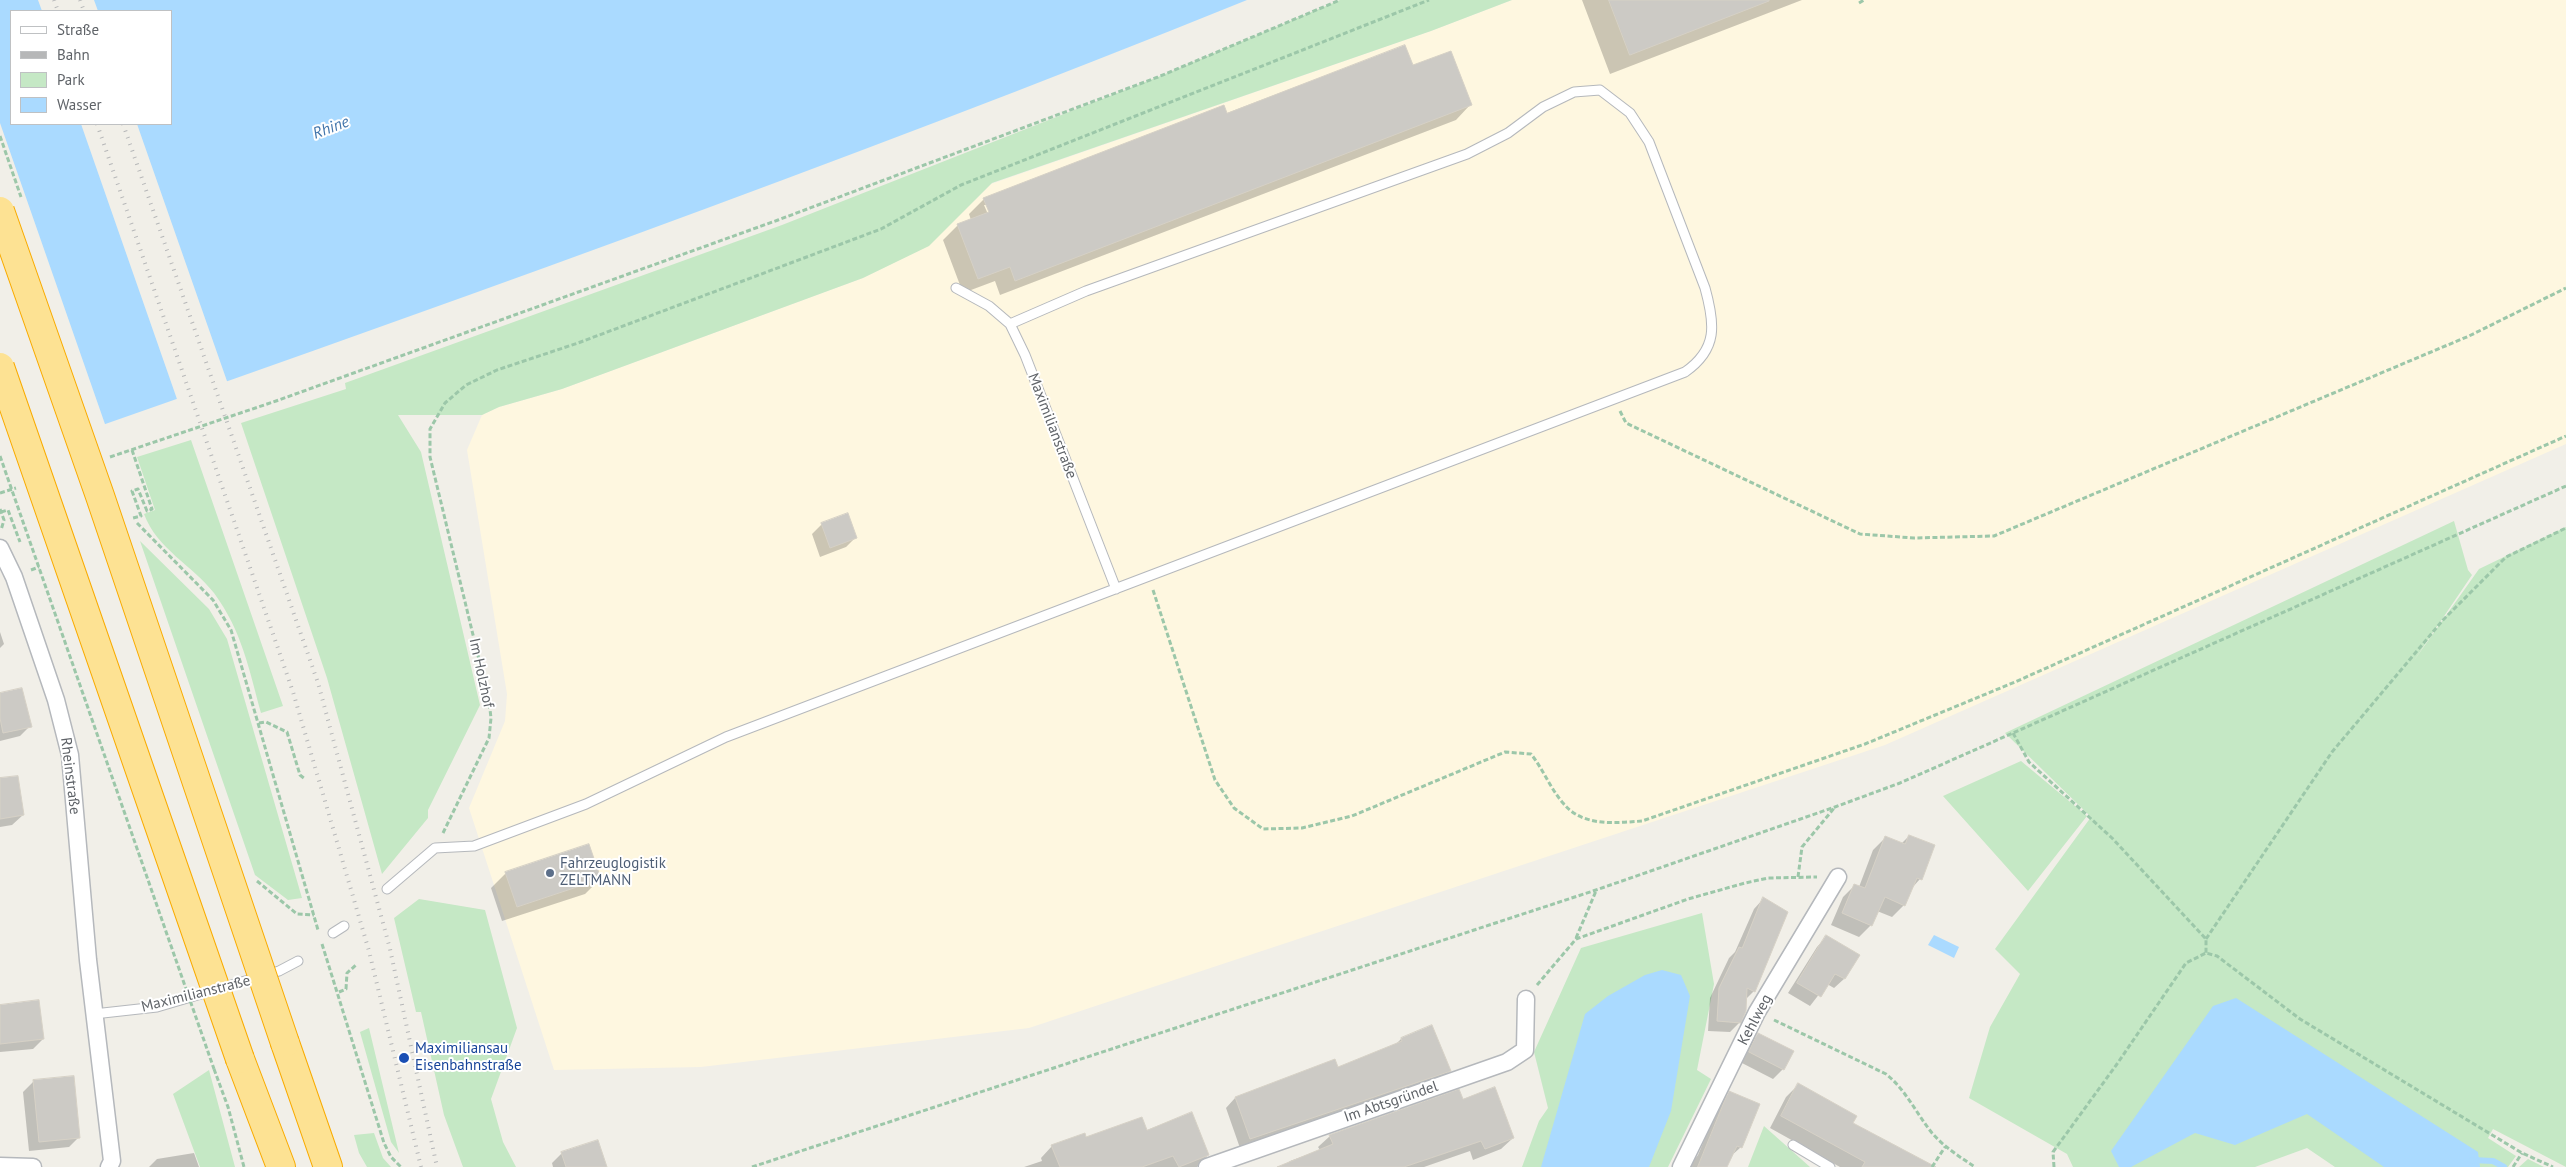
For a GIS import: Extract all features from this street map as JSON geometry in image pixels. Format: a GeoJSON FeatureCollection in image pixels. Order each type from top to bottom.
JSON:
{"type":"FeatureCollection","features":[{"type":"Feature","properties":{"kind":"highway"},"geometry":{"type":"LineString","coordinates":[[0,211],[100,496],[328,1167]]}},
{"type":"Feature","properties":{"kind":"highway"},"geometry":{"type":"LineString","coordinates":[[0,367],[240,1059],[282,1167]]}},
{"type":"Feature","properties":{"kind":"street","name":"Rheinstraße"},"geometry":{"type":"LineString","coordinates":[[0,548],[14,577],[54,692],[70,755],[94,1014]]}},
{"type":"Feature","properties":{"kind":"street","name":"Kehlweg"},"geometry":{"type":"LineString","coordinates":[[1681,1167],[1758,1012],[1838,877]]}},
{"type":"Feature","properties":{"kind":"street","name":"Im Abtsgründel"},"geometry":{"type":"LineString","coordinates":[[1207,1167],[1507,1062],[1526,1050],[1526,999]]}},
{"type":"Feature","properties":{"kind":"street"},"geometry":{"type":"LineString","coordinates":[[94,1014],[112,1161],[109,1167]]}},
{"type":"Feature","properties":{"kind":"street"},"geometry":{"type":"LineString","coordinates":[[0,1166],[33,1167]]}},
{"type":"Feature","properties":{"kind":"lane"},"geometry":{"type":"LineString","coordinates":[[387,889],[435,848],[474,846],[586,804],[726,737],[1685,372],[1699,362],[1708,348],[1712,314],[1705,288],[1648,142],[1630,113],[1600,90],[1574,92],[1543,107],[1508,133],[1467,154],[1086,291],[1010,324]]}},
{"type":"Feature","properties":{"kind":"lane","name":"Maximilianstraße"},"geometry":{"type":"LineString","coordinates":[[956,288],[989,306],[1010,324],[1025,355],[1116,589]]}},
{"type":"Feature","properties":{"kind":"lane"},"geometry":{"type":"LineString","coordinates":[[333,933],[344,926]]}},
{"type":"Feature","properties":{"kind":"lane","name":"Maximilianstraße"},"geometry":{"type":"LineString","coordinates":[[94,1014],[157,1007],[279,971],[298,961]]}},
{"type":"Feature","properties":{"kind":"lane"},"geometry":{"type":"LineString","coordinates":[[1793,1146],[1830,1167]]}},
{"type":"Feature","properties":{"kind":"path"},"geometry":{"type":"LineString","coordinates":[[104,459],[258,407],[778,220],[1158,76],[1340,0]]}},
{"type":"Feature","properties":{"kind":"path","name":"Im Holzhof"},"geometry":{"type":"LineString","coordinates":[[435,848],[489,738],[491,718],[489,701],[430,457],[430,429],[445,403],[466,385],[497,370],[578,343],[881,230],[962,184],[1428,0]]}},
{"type":"Feature","properties":{"kind":"path"},"geometry":{"type":"LineString","coordinates":[[1859,3],[1864,0]]}},
{"type":"Feature","properties":{"kind":"path"},"geometry":{"type":"LineString","coordinates":[[1614,399],[1626,424],[1860,534],[1914,538],[1994,536],[2469,336],[2566,288]]}},
{"type":"Feature","properties":{"kind":"path"},"geometry":{"type":"LineString","coordinates":[[1148,577],[1215,780],[1234,808],[1263,829],[1302,828],[1352,816],[1505,752],[1531,754],[1563,803],[1580,815],[1604,824],[1642,821],[1874,740],[2024,678],[2566,436]]}},
{"type":"Feature","properties":{"kind":"path"},"geometry":{"type":"LineString","coordinates":[[132,450],[152,509],[146,511],[138,489],[132,492],[141,516],[133,519]]}},
{"type":"Feature","properties":{"kind":"path"},"geometry":{"type":"LineString","coordinates":[[0,456],[228,1107],[244,1167]]}},
{"type":"Feature","properties":{"kind":"path"},"geometry":{"type":"LineString","coordinates":[[752,1167],[1596,890],[1900,783],[2566,486]]}},
{"type":"Feature","properties":{"kind":"path"},"geometry":{"type":"LineString","coordinates":[[0,493],[19,487]]}},
{"type":"Feature","properties":{"kind":"path"},"geometry":{"type":"LineString","coordinates":[[0,533],[4,520],[0,510],[8,510]]}},
{"type":"Feature","properties":{"kind":"path"},"geometry":{"type":"LineString","coordinates":[[130,510],[133,519],[213,600],[231,630],[319,932]]}},
{"type":"Feature","properties":{"kind":"path"},"geometry":{"type":"LineString","coordinates":[[2206,953],[2206,938],[2332,752],[2443,620],[2506,556],[2566,528]]}},
{"type":"Feature","properties":{"kind":"path"},"geometry":{"type":"LineString","coordinates":[[30,570],[39,567]]}},
{"type":"Feature","properties":{"kind":"path"},"geometry":{"type":"LineString","coordinates":[[259,723],[266,722],[287,732],[300,775],[305,779]]}},
{"type":"Feature","properties":{"kind":"path"},"geometry":{"type":"LineString","coordinates":[[2013,733],[2029,762],[2112,838],[2206,938]]}},
{"type":"Feature","properties":{"kind":"path"},"geometry":{"type":"LineString","coordinates":[[1798,877],[1802,847],[1835,807]]}},
{"type":"Feature","properties":{"kind":"path"},"geometry":{"type":"LineString","coordinates":[[250,875],[297,914],[314,915]]}},
{"type":"Feature","properties":{"kind":"path"},"geometry":{"type":"LineString","coordinates":[[1576,939],[1688,899],[1745,883],[1768,878],[1838,877]]}},
{"type":"Feature","properties":{"kind":"path"},"geometry":{"type":"LineString","coordinates":[[1526,999],[1576,939],[1596,890]]}},
{"type":"Feature","properties":{"kind":"path"},"geometry":{"type":"LineString","coordinates":[[321,941],[330,975],[339,992],[384,1143],[391,1157],[400,1167]]}},
{"type":"Feature","properties":{"kind":"path"},"geometry":{"type":"LineString","coordinates":[[2054,1167],[2053,1152],[2117,1064],[2186,962],[2206,953],[2217,956],[2300,1018],[2522,1153],[2553,1167]]}},
{"type":"Feature","properties":{"kind":"path"},"geometry":{"type":"LineString","coordinates":[[339,992],[346,989],[346,972],[356,965]]}},
{"type":"Feature","properties":{"kind":"path"},"geometry":{"type":"LineString","coordinates":[[1758,1012],[1886,1074],[1899,1084],[1932,1133],[1945,1147],[1975,1167]]}},
{"type":"Feature","properties":{"kind":"path"},"geometry":{"type":"LineString","coordinates":[[1932,1167],[1945,1147]]}},
{"type":"Feature","properties":{"kind":"path"},"geometry":{"type":"LineString","coordinates":[[2513,1167],[2522,1153]]}},
{"type":"Feature","properties":{"kind":"shaded area"},"geometry":{"type":"Polygon","coordinates":[[[1512,0],[2566,0],[2566,444],[1885,745],[1029,1028],[701,1067],[554,1070],[469,808],[505,721],[507,694],[467,450],[482,415],[499,407],[562,389],[863,278],[928,246],[991,184],[1431,31],[1512,0]]]}},
{"type":"Feature","properties":{"kind":"green space"},"geometry":{"type":"Polygon","coordinates":[[[1340,0],[1512,0],[1431,31],[992,183],[929,246],[863,278],[562,389],[499,407],[482,415],[398,415],[421,452],[480,705],[428,810],[428,818],[382,874],[327,678],[241,423],[346,389],[345,383],[782,225],[1158,77],[1340,0]]]}},
{"type":"Feature","properties":{"kind":"green space"},"geometry":{"type":"Polygon","coordinates":[[[191,440],[283,706],[261,713],[238,636],[224,607],[205,583],[157,537],[144,514],[155,510],[137,457],[191,440]]]}},
{"type":"Feature","properties":{"kind":"green space"},"geometry":{"type":"Polygon","coordinates":[[[2454,521],[2468,570],[2472,575],[2413,662],[2479,569],[2566,527],[2566,1167],[2493,1129],[2488,1138],[2516,1156],[2508,1167],[2335,1167],[2307,1148],[2255,1167],[2073,1167],[2067,1154],[1969,1098],[1990,1027],[2020,974],[1995,949],[2091,817],[2005,733],[2454,521]]]}},
{"type":"Feature","properties":{"kind":"green space"},"geometry":{"type":"Polygon","coordinates":[[[140,541],[209,609],[227,639],[302,898],[288,900],[255,875],[140,541]]]}},
{"type":"Feature","properties":{"kind":"green space"},"geometry":{"type":"Polygon","coordinates":[[[2021,761],[2087,816],[2028,891],[1943,796],[2021,761]]]}},
{"type":"Feature","properties":{"kind":"green space"},"geometry":{"type":"Polygon","coordinates":[[[419,899],[485,910],[517,1028],[491,1099],[503,1142],[516,1167],[463,1167],[444,1115],[421,1012],[416,1012],[394,918],[419,899]]]}},
{"type":"Feature","properties":{"kind":"green space"},"geometry":{"type":"Polygon","coordinates":[[[1702,913],[1714,984],[1697,1070],[1711,1079],[1668,1167],[1522,1167],[1539,1121],[1548,1108],[1534,1052],[1581,948],[1702,913]]]}},
{"type":"Feature","properties":{"kind":"green space"},"geometry":{"type":"Polygon","coordinates":[[[369,1028],[399,1153],[391,1142],[360,1032],[369,1028]]]}},
{"type":"Feature","properties":{"kind":"green space"},"geometry":{"type":"Polygon","coordinates":[[[209,1070],[235,1167],[200,1167],[173,1094],[209,1070]]]}},
{"type":"Feature","properties":{"kind":"green space"},"geometry":{"type":"Polygon","coordinates":[[[1764,1126],[1810,1167],[1748,1167],[1764,1126]]]}},
{"type":"Feature","properties":{"kind":"green space"},"geometry":{"type":"Polygon","coordinates":[[[374,1133],[383,1158],[391,1167],[367,1167],[359,1153],[354,1135],[374,1133]]]}},
{"type":"Feature","properties":{"kind":"green space"},"geometry":{"type":"Polygon","coordinates":[[[2528,1159],[2544,1167],[2519,1167],[2528,1159]]]}},
{"type":"Feature","properties":{"kind":"water","name":"Rhine"},"geometry":{"type":"Polygon","coordinates":[[[0,0],[1247,0],[938,122],[626,238],[0,461],[0,0]]]}},
{"type":"Feature","properties":{"kind":"water"},"geometry":{"type":"Polygon","coordinates":[[[1934,935],[1959,947],[1954,958],[1928,945],[1934,935]]]}},
{"type":"Feature","properties":{"kind":"water"},"geometry":{"type":"Polygon","coordinates":[[[1662,970],[1681,975],[1690,996],[1671,1111],[1649,1167],[1541,1167],[1585,1014],[1608,996],[1645,975],[1662,970]]]}},
{"type":"Feature","properties":{"kind":"water"},"geometry":{"type":"Polygon","coordinates":[[[2236,998],[2478,1152],[2480,1167],[2384,1167],[2307,1114],[2235,1145],[2195,1133],[2131,1167],[2119,1167],[2111,1151],[2213,1006],[2236,998]]]}},
{"type":"Feature","properties":{"kind":"pier"},"geometry":{"type":"Polygon","coordinates":[[[38,0],[94,0],[98,10],[42,10],[38,0]]]}},
{"type":"Feature","properties":{"kind":"pier"},"geometry":{"type":"Polygon","coordinates":[[[0,123],[106,427],[0,464],[0,123]]]}},
{"type":"Feature","properties":{"kind":"pier"},"geometry":{"type":"Polygon","coordinates":[[[81,125],[137,125],[228,384],[178,402],[81,125]]]}},
{"type":"Feature","properties":{"kind":"building"},"geometry":{"type":"Polygon","coordinates":[[[1609,0],[1769,0],[1769,1],[1630,55],[1609,0]]]}},
{"type":"Feature","properties":{"kind":"building"},"geometry":{"type":"Polygon","coordinates":[[[1405,45],[1413,65],[1451,51],[1472,105],[1015,281],[1010,267],[978,279],[957,224],[989,212],[983,198],[1224,105],[1227,113],[1405,45]]]}},
{"type":"Feature","properties":{"kind":"building"},"geometry":{"type":"Polygon","coordinates":[[[848,513],[857,538],[830,548],[821,523],[848,513]]]}},
{"type":"Feature","properties":{"kind":"building"},"geometry":{"type":"Polygon","coordinates":[[[22,688],[32,727],[3,733],[0,718],[0,693],[22,688]]]}},
{"type":"Feature","properties":{"kind":"building"},"geometry":{"type":"Polygon","coordinates":[[[18,776],[24,815],[0,819],[0,778],[18,776]]]}},
{"type":"Feature","properties":{"kind":"building"},"geometry":{"type":"Polygon","coordinates":[[[1909,835],[1935,845],[1922,880],[1917,878],[1905,906],[1885,897],[1872,926],[1842,913],[1854,884],[1865,888],[1885,836],[1905,844],[1909,835]]]}},
{"type":"Feature","properties":{"kind":"building"},"geometry":{"type":"Polygon","coordinates":[[[589,844],[601,879],[517,907],[505,872],[589,844]]]}},
{"type":"Feature","properties":{"kind":"building"},"geometry":{"type":"Polygon","coordinates":[[[1763,897],[1788,912],[1755,992],[1747,988],[1746,1011],[1741,1023],[1717,1021],[1719,988],[1739,947],[1742,948],[1763,897]]]}},
{"type":"Feature","properties":{"kind":"building"},"geometry":{"type":"Polygon","coordinates":[[[1826,935],[1860,955],[1845,979],[1835,974],[1821,997],[1797,983],[1826,935]]]}},
{"type":"Feature","properties":{"kind":"building"},"geometry":{"type":"Polygon","coordinates":[[[39,1000],[44,1039],[0,1044],[0,1005],[39,1000]]]}},
{"type":"Feature","properties":{"kind":"building"},"geometry":{"type":"Polygon","coordinates":[[[1432,1025],[1451,1071],[1250,1139],[1235,1097],[1335,1059],[1338,1067],[1402,1041],[1401,1038],[1432,1025]]]}},
{"type":"Feature","properties":{"kind":"building"},"geometry":{"type":"Polygon","coordinates":[[[1758,1033],[1794,1051],[1784,1070],[1749,1052],[1758,1033]]]}},
{"type":"Feature","properties":{"kind":"building"},"geometry":{"type":"Polygon","coordinates":[[[74,1076],[80,1138],[39,1142],[33,1080],[74,1076]]]}},
{"type":"Feature","properties":{"kind":"building"},"geometry":{"type":"Polygon","coordinates":[[[1798,1083],[1857,1116],[1853,1123],[1936,1167],[1862,1167],[1865,1162],[1781,1116],[1798,1083]]]}},
{"type":"Feature","properties":{"kind":"building"},"geometry":{"type":"Polygon","coordinates":[[[1495,1087],[1514,1138],[1485,1149],[1481,1141],[1404,1167],[1277,1167],[1333,1144],[1329,1135],[1459,1089],[1463,1099],[1495,1087]]]}},
{"type":"Feature","properties":{"kind":"building"},"geometry":{"type":"Polygon","coordinates":[[[1729,1091],[1760,1104],[1742,1148],[1737,1146],[1727,1167],[1698,1167],[1729,1091]]]}},
{"type":"Feature","properties":{"kind":"building"},"geometry":{"type":"Polygon","coordinates":[[[1192,1112],[1209,1155],[1179,1167],[1173,1156],[1142,1167],[1060,1167],[1051,1145],[1085,1133],[1086,1137],[1142,1117],[1147,1130],[1192,1112]]]}},
{"type":"Feature","properties":{"kind":"building"},"geometry":{"type":"Polygon","coordinates":[[[598,1140],[607,1167],[566,1167],[561,1152],[598,1140]]]}},
{"type":"Feature","properties":{"kind":"waterway"},"geometry":{"type":"LineString","coordinates":[[2472,1160],[2493,1161],[2504,1167]]}},
{"type":"Feature","properties":{"kind":"railway"},"geometry":{"type":"LineString","coordinates":[[54,0],[58,10]]}},
{"type":"Feature","properties":{"kind":"railway"},"geometry":{"type":"LineString","coordinates":[[80,0],[84,10]]}},
{"type":"Feature","properties":{"kind":"railway"},"geometry":{"type":"LineString","coordinates":[[97,125],[293,692],[369,951],[421,1167]]}},
{"type":"Feature","properties":{"kind":"railway"},"geometry":{"type":"LineString","coordinates":[[123,125],[318,683],[390,949],[437,1167]]}},
{"type":"Feature","properties":{"kind":"place","name":"Fahrzeuglogistik ZELTMANN"},"geometry":{"type":"Point","coordinates":[550,873]}},
{"type":"Feature","properties":{"kind":"place","name":"Maximiliansau Eisenbahnstraße"},"geometry":{"type":"Point","coordinates":[404,1058]}}]}
